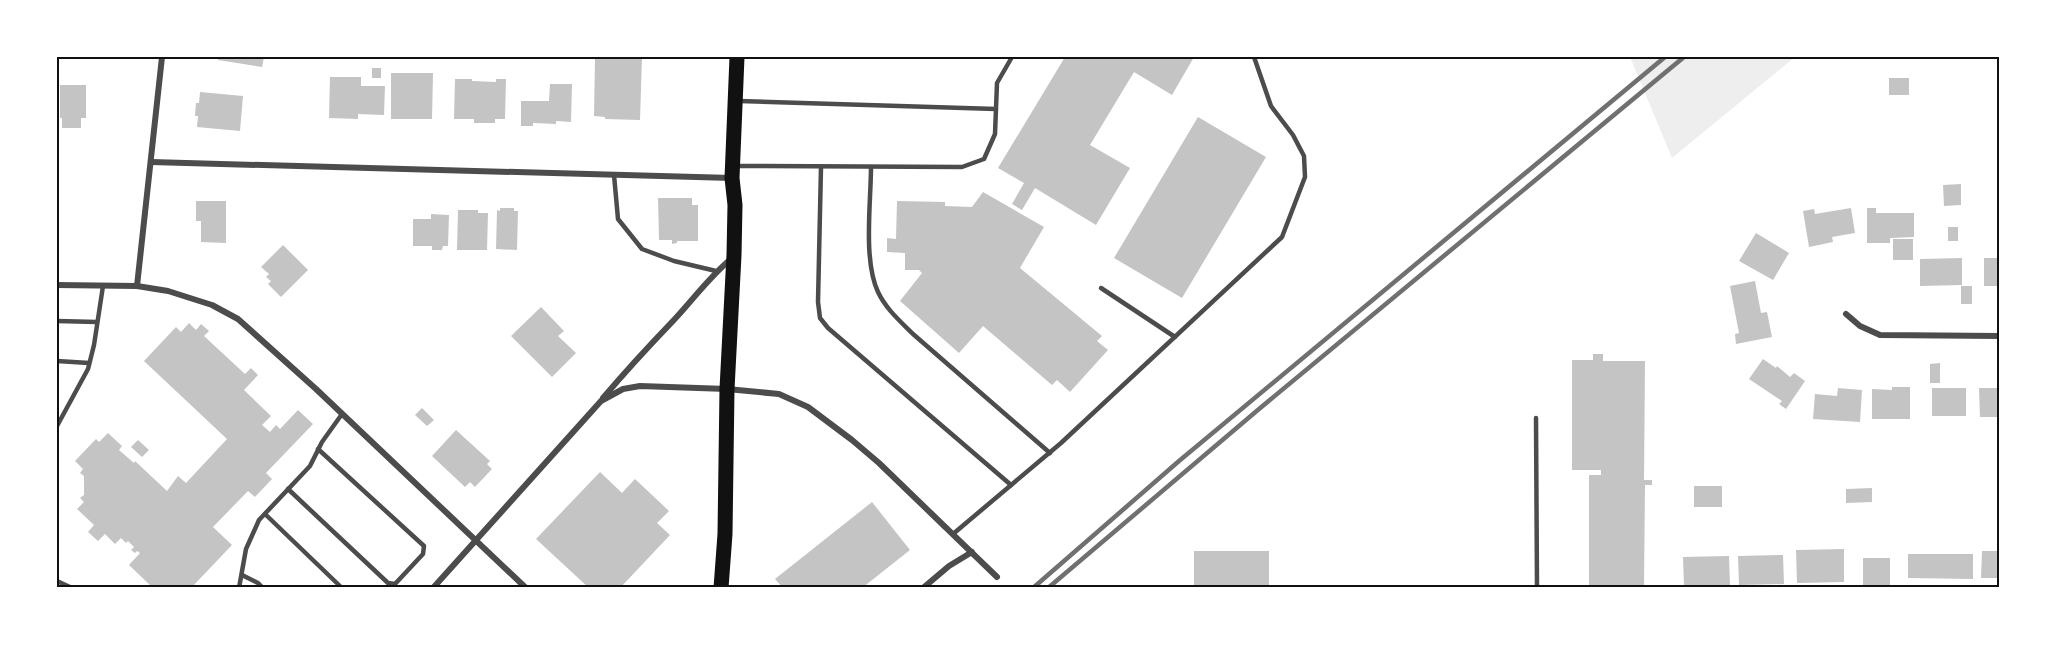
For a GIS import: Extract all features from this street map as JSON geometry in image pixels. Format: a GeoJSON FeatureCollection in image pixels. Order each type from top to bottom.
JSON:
{"type":"FeatureCollection","features":[{"type":"Feature","properties":{"kind":"main road"},"geometry":{"type":"LineString","coordinates":[[721,588],[725,534],[727,389],[734,255],[733,172],[737,57]]}},
{"type":"Feature","properties":{"kind":"street"},"geometry":{"type":"LineString","coordinates":[[137,286],[162,57]]}},
{"type":"Feature","properties":{"kind":"street"},"geometry":{"type":"LineString","coordinates":[[150,162],[614,175],[733,172]]}},
{"type":"Feature","properties":{"kind":"street"},"geometry":{"type":"LineString","coordinates":[[433,588],[475,539],[574,433],[632,363],[734,255]]}},
{"type":"Feature","properties":{"kind":"street"},"geometry":{"type":"LineString","coordinates":[[57,285],[137,286],[168,291],[212,304],[238,319],[526,588]]}},
{"type":"Feature","properties":{"kind":"street"},"geometry":{"type":"LineString","coordinates":[[1846,314],[1860,326],[1880,335],[1999,336]]}},
{"type":"Feature","properties":{"kind":"street"},"geometry":{"type":"LineString","coordinates":[[601,401],[623,389],[640,386],[727,389],[779,394],[808,407],[852,440],[998,577]]}},
{"type":"Feature","properties":{"kind":"street"},"geometry":{"type":"LineString","coordinates":[[923,588],[972,552]]}},
{"type":"Feature","properties":{"kind":"lane"},"geometry":{"type":"LineString","coordinates":[[733,172],[821,167],[962,167],[984,159],[995,134],[997,83],[1012,57]]}},
{"type":"Feature","properties":{"kind":"lane"},"geometry":{"type":"LineString","coordinates":[[953,534],[1050,453],[1282,237],[1305,177],[1304,156],[1293,135],[1271,106],[1254,57]]}},
{"type":"Feature","properties":{"kind":"lane"},"geometry":{"type":"LineString","coordinates":[[736,100],[996,109]]}},
{"type":"Feature","properties":{"kind":"lane"},"geometry":{"type":"LineString","coordinates":[[821,167],[820,318],[828,328],[1011,485]]}},
{"type":"Feature","properties":{"kind":"lane"},"geometry":{"type":"LineString","coordinates":[[871,167],[870,262],[876,289],[881,297],[893,315],[913,334],[1050,453]]}},
{"type":"Feature","properties":{"kind":"lane"},"geometry":{"type":"LineString","coordinates":[[614,175],[618,219],[642,249],[674,261],[716,272]]}},
{"type":"Feature","properties":{"kind":"lane"},"geometry":{"type":"LineString","coordinates":[[57,426],[60,416],[89,363],[103,286]]}},
{"type":"Feature","properties":{"kind":"lane"},"geometry":{"type":"LineString","coordinates":[[1101,288],[1175,337]]}},
{"type":"Feature","properties":{"kind":"lane"},"geometry":{"type":"LineString","coordinates":[[57,321],[97,322]]}},
{"type":"Feature","properties":{"kind":"lane"},"geometry":{"type":"LineString","coordinates":[[57,361],[89,363]]}},
{"type":"Feature","properties":{"kind":"lane"},"geometry":{"type":"LineString","coordinates":[[239,588],[246,549],[258,520],[310,466],[318,449],[342,414]]}},
{"type":"Feature","properties":{"kind":"lane"},"geometry":{"type":"LineString","coordinates":[[1536,418],[1537,588]]}},
{"type":"Feature","properties":{"kind":"lane"},"geometry":{"type":"LineString","coordinates":[[288,489],[388,583],[395,584],[423,554],[424,546],[318,449]]}},
{"type":"Feature","properties":{"kind":"lane"},"geometry":{"type":"LineString","coordinates":[[265,514],[342,588]]}},
{"type":"Feature","properties":{"kind":"lane"},"geometry":{"type":"LineString","coordinates":[[242,575],[263,588]]}},
{"type":"Feature","properties":{"kind":"lane"},"geometry":{"type":"LineString","coordinates":[[57,581],[72,588]]}},
{"type":"Feature","properties":{"kind":"shaded area"},"geometry":{"type":"Polygon","coordinates":[[[1630,57],[1795,57],[1672,158],[1630,57]]]}},
{"type":"Feature","properties":{"kind":"building"},"geometry":{"type":"Polygon","coordinates":[[[218,57],[264,57],[262,67],[218,60],[218,57]]]}},
{"type":"Feature","properties":{"kind":"building"},"geometry":{"type":"Polygon","coordinates":[[[595,57],[642,57],[640,120],[605,119],[605,117],[594,116],[595,57]]]}},
{"type":"Feature","properties":{"kind":"building"},"geometry":{"type":"Polygon","coordinates":[[[1065,57],[1194,57],[1172,95],[1134,72],[1090,145],[1130,168],[1096,225],[1035,188],[1022,210],[1012,204],[1024,183],[998,168],[1065,57]]]}},
{"type":"Feature","properties":{"kind":"building"},"geometry":{"type":"Polygon","coordinates":[[[372,68],[381,68],[381,78],[372,78],[372,68]]]}},
{"type":"Feature","properties":{"kind":"building"},"geometry":{"type":"Polygon","coordinates":[[[391,73],[433,73],[432,119],[391,119],[391,73]]]}},
{"type":"Feature","properties":{"kind":"building"},"geometry":{"type":"Polygon","coordinates":[[[330,77],[361,77],[361,86],[385,86],[384,115],[358,114],[358,119],[329,118],[330,77]]]}},
{"type":"Feature","properties":{"kind":"building"},"geometry":{"type":"Polygon","coordinates":[[[1889,78],[1909,78],[1909,95],[1889,95],[1889,78]]]}},
{"type":"Feature","properties":{"kind":"building"},"geometry":{"type":"Polygon","coordinates":[[[455,79],[496,82],[496,79],[506,79],[505,119],[495,119],[495,123],[474,123],[474,119],[454,119],[455,79]]]}},
{"type":"Feature","properties":{"kind":"building"},"geometry":{"type":"Polygon","coordinates":[[[550,84],[572,84],[571,122],[556,121],[556,124],[533,123],[533,126],[521,126],[521,101],[549,101],[550,84]]]}},
{"type":"Feature","properties":{"kind":"building"},"geometry":{"type":"Polygon","coordinates":[[[60,85],[86,85],[86,118],[81,118],[81,128],[62,128],[60,85]]]}},
{"type":"Feature","properties":{"kind":"building"},"geometry":{"type":"Polygon","coordinates":[[[200,92],[243,96],[240,131],[197,127],[196,103],[199,103],[200,92]]]}},
{"type":"Feature","properties":{"kind":"building"},"geometry":{"type":"Polygon","coordinates":[[[1198,117],[1266,157],[1182,298],[1114,258],[1198,117]]]}},
{"type":"Feature","properties":{"kind":"building"},"geometry":{"type":"Polygon","coordinates":[[[1961,184],[1961,205],[1944,206],[1943,185],[1961,184]]]}},
{"type":"Feature","properties":{"kind":"building"},"geometry":{"type":"Polygon","coordinates":[[[983,192],[1044,227],[1020,268],[1102,336],[1097,341],[1108,350],[1070,392],[1057,380],[1052,385],[983,326],[959,353],[900,301],[922,273],[919,270],[905,270],[905,253],[887,252],[887,238],[896,239],[897,201],[945,202],[945,206],[972,207],[983,192]]]}},
{"type":"Feature","properties":{"kind":"building"},"geometry":{"type":"Polygon","coordinates":[[[658,198],[692,198],[692,205],[698,205],[698,241],[677,241],[672,244],[672,240],[659,240],[658,198]]]}},
{"type":"Feature","properties":{"kind":"building"},"geometry":{"type":"Polygon","coordinates":[[[196,201],[226,201],[226,243],[201,242],[201,221],[196,221],[196,201]]]}},
{"type":"Feature","properties":{"kind":"building"},"geometry":{"type":"Polygon","coordinates":[[[500,208],[514,208],[514,211],[518,211],[517,250],[496,249],[497,210],[500,211],[500,208]]]}},
{"type":"Feature","properties":{"kind":"building"},"geometry":{"type":"Polygon","coordinates":[[[1851,208],[1855,233],[1832,237],[1833,242],[1809,247],[1803,211],[1814,209],[1815,214],[1851,208]]]}},
{"type":"Feature","properties":{"kind":"building"},"geometry":{"type":"Polygon","coordinates":[[[1867,208],[1876,208],[1876,213],[1914,213],[1914,237],[1890,238],[1890,243],[1867,243],[1867,208]]]}},
{"type":"Feature","properties":{"kind":"building"},"geometry":{"type":"Polygon","coordinates":[[[458,210],[478,210],[478,213],[488,213],[487,250],[457,250],[458,210]]]}},
{"type":"Feature","properties":{"kind":"building"},"geometry":{"type":"Polygon","coordinates":[[[431,214],[449,215],[448,246],[443,246],[442,250],[432,250],[432,246],[413,246],[413,219],[431,219],[431,214]]]}},
{"type":"Feature","properties":{"kind":"building"},"geometry":{"type":"Polygon","coordinates":[[[1948,227],[1958,227],[1958,241],[1948,241],[1948,227]]]}},
{"type":"Feature","properties":{"kind":"building"},"geometry":{"type":"Polygon","coordinates":[[[1756,233],[1789,253],[1773,280],[1739,261],[1756,233]]]}},
{"type":"Feature","properties":{"kind":"building"},"geometry":{"type":"Polygon","coordinates":[[[1893,239],[1913,239],[1913,260],[1893,260],[1893,239]]]}},
{"type":"Feature","properties":{"kind":"building"},"geometry":{"type":"Polygon","coordinates":[[[283,245],[308,270],[281,297],[268,284],[271,281],[266,277],[269,274],[261,267],[283,245]]]}},
{"type":"Feature","properties":{"kind":"building"},"geometry":{"type":"Polygon","coordinates":[[[1962,258],[1962,285],[1920,286],[1920,259],[1962,258]]]}},
{"type":"Feature","properties":{"kind":"building"},"geometry":{"type":"Polygon","coordinates":[[[1984,258],[1999,258],[1999,286],[1984,286],[1984,258]]]}},
{"type":"Feature","properties":{"kind":"building"},"geometry":{"type":"Polygon","coordinates":[[[1755,281],[1761,313],[1767,312],[1772,337],[1736,344],[1735,334],[1739,333],[1730,286],[1755,281]]]}},
{"type":"Feature","properties":{"kind":"building"},"geometry":{"type":"Polygon","coordinates":[[[1961,286],[1972,286],[1972,304],[1961,304],[1961,286]]]}},
{"type":"Feature","properties":{"kind":"building"},"geometry":{"type":"Polygon","coordinates":[[[541,307],[564,331],[558,336],[576,353],[552,377],[511,336],[541,307]]]}},
{"type":"Feature","properties":{"kind":"building"},"geometry":{"type":"Polygon","coordinates":[[[189,323],[196,330],[201,324],[209,331],[204,336],[245,374],[251,368],[258,375],[244,390],[271,416],[262,425],[270,432],[276,425],[280,429],[298,410],[313,424],[266,473],[272,479],[255,497],[248,491],[213,527],[232,545],[191,588],[179,588],[175,585],[172,588],[153,588],[129,565],[140,553],[131,550],[134,547],[128,541],[126,543],[121,538],[115,544],[105,534],[98,541],[88,532],[94,525],[77,509],[84,502],[80,498],[84,495],[84,476],[80,473],[83,469],[75,461],[96,439],[99,442],[108,433],[122,446],[119,450],[134,463],[135,461],[167,491],[178,476],[186,483],[227,439],[144,361],[176,327],[181,332],[189,323]]]}},
{"type":"Feature","properties":{"kind":"building"},"geometry":{"type":"Polygon","coordinates":[[[1593,354],[1603,354],[1603,361],[1645,361],[1644,480],[1652,480],[1652,485],[1645,485],[1644,586],[1589,586],[1589,475],[1601,475],[1601,470],[1572,470],[1572,360],[1593,360],[1593,354]]]}},
{"type":"Feature","properties":{"kind":"building"},"geometry":{"type":"Polygon","coordinates":[[[1763,359],[1776,368],[1777,366],[1790,377],[1794,373],[1805,381],[1786,409],[1779,404],[1782,401],[1749,379],[1763,359]]]}},
{"type":"Feature","properties":{"kind":"building"},"geometry":{"type":"Polygon","coordinates":[[[1940,363],[1940,383],[1930,383],[1930,364],[1940,363]]]}},
{"type":"Feature","properties":{"kind":"building"},"geometry":{"type":"Polygon","coordinates":[[[1892,387],[1910,387],[1910,419],[1872,419],[1872,389],[1892,390],[1892,387]]]}},
{"type":"Feature","properties":{"kind":"building"},"geometry":{"type":"Polygon","coordinates":[[[1838,388],[1862,390],[1860,422],[1813,419],[1815,394],[1837,396],[1838,388]]]}},
{"type":"Feature","properties":{"kind":"building"},"geometry":{"type":"Polygon","coordinates":[[[1932,388],[1966,388],[1966,416],[1932,416],[1932,388]]]}},
{"type":"Feature","properties":{"kind":"building"},"geometry":{"type":"Polygon","coordinates":[[[1979,388],[1999,388],[1999,417],[1980,417],[1979,388]]]}},
{"type":"Feature","properties":{"kind":"building"},"geometry":{"type":"Polygon","coordinates":[[[422,408],[434,420],[427,426],[415,415],[422,408]]]}},
{"type":"Feature","properties":{"kind":"building"},"geometry":{"type":"Polygon","coordinates":[[[456,430],[490,461],[487,464],[492,469],[475,487],[470,482],[465,487],[432,456],[456,430]]]}},
{"type":"Feature","properties":{"kind":"building"},"geometry":{"type":"Polygon","coordinates":[[[138,440],[149,450],[142,457],[131,447],[138,440]]]}},
{"type":"Feature","properties":{"kind":"building"},"geometry":{"type":"Polygon","coordinates":[[[600,472],[622,493],[635,479],[669,511],[657,523],[670,535],[620,588],[589,588],[536,539],[600,472]]]}},
{"type":"Feature","properties":{"kind":"building"},"geometry":{"type":"Polygon","coordinates":[[[1694,486],[1722,486],[1722,507],[1694,507],[1694,486]]]}},
{"type":"Feature","properties":{"kind":"building"},"geometry":{"type":"Polygon","coordinates":[[[1872,488],[1872,502],[1846,503],[1846,489],[1872,488]]]}},
{"type":"Feature","properties":{"kind":"building"},"geometry":{"type":"Polygon","coordinates":[[[872,502],[910,550],[862,588],[783,588],[775,579],[872,502]]]}},
{"type":"Feature","properties":{"kind":"building"},"geometry":{"type":"Polygon","coordinates":[[[1844,549],[1844,582],[1797,583],[1796,550],[1844,549]]]}},
{"type":"Feature","properties":{"kind":"building"},"geometry":{"type":"Polygon","coordinates":[[[1194,551],[1269,551],[1269,588],[1194,588],[1194,551]]]}},
{"type":"Feature","properties":{"kind":"building"},"geometry":{"type":"Polygon","coordinates":[[[1982,551],[1999,551],[1999,578],[1981,578],[1982,551]]]}},
{"type":"Feature","properties":{"kind":"building"},"geometry":{"type":"Polygon","coordinates":[[[1908,554],[1973,554],[1973,579],[1908,578],[1908,554]]]}},
{"type":"Feature","properties":{"kind":"building"},"geometry":{"type":"Polygon","coordinates":[[[1783,555],[1784,584],[1739,585],[1738,556],[1783,555]]]}},
{"type":"Feature","properties":{"kind":"building"},"geometry":{"type":"Polygon","coordinates":[[[1729,556],[1730,585],[1684,586],[1683,557],[1729,556]]]}},
{"type":"Feature","properties":{"kind":"building"},"geometry":{"type":"Polygon","coordinates":[[[1863,558],[1890,558],[1890,588],[1863,588],[1863,558]]]}},
{"type":"Feature","properties":{"kind":"railway"},"geometry":{"type":"LineString","coordinates":[[1033,588],[1179,461],[1665,57]]}},
{"type":"Feature","properties":{"kind":"railway"},"geometry":{"type":"LineString","coordinates":[[1048,588],[1259,409],[1684,57]]}}]}
